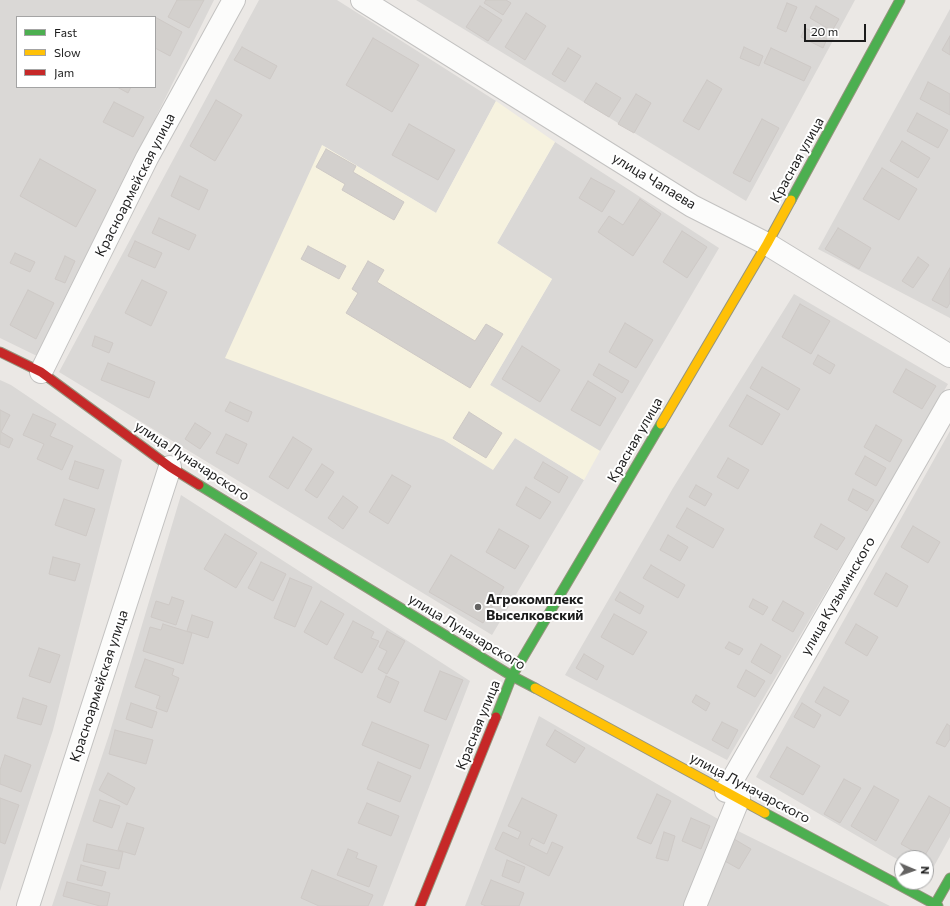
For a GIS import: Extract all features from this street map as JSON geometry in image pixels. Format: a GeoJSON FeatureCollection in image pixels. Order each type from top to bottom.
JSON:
{"type":"FeatureCollection","features":[{"type":"Feature","properties":{"kind":"street","name":"Красноармейская улица"},"geometry":{"type":"LineString","coordinates":[[41,372],[147,158],[234,0]]}},
{"type":"Feature","properties":{"kind":"street","name":"улица Чапаева"},"geometry":{"type":"LineString","coordinates":[[362,0],[692,206],[767,244],[950,356]]}},
{"type":"Feature","properties":{"kind":"street","name":"Красная улица"},"geometry":{"type":"LineString","coordinates":[[420,906],[512,676],[767,244],[900,0]]}},
{"type":"Feature","properties":{"kind":"street","name":"улица Луначарского"},"geometry":{"type":"LineString","coordinates":[[0,352],[41,372],[170,467],[512,676],[733,794],[935,905]]}},
{"type":"Feature","properties":{"kind":"street","name":"улица Кузьминского"},"geometry":{"type":"LineString","coordinates":[[696,906],[733,794],[950,400]]}},
{"type":"Feature","properties":{"kind":"street","name":"Красноармейская улица"},"geometry":{"type":"LineString","coordinates":[[28,906],[170,467]]}},
{"type":"Feature","properties":{"kind":"street"},"geometry":{"type":"LineString","coordinates":[[935,905],[950,878]]}},
{"type":"Feature","properties":{"kind":"shaded area"},"geometry":{"type":"Polygon","coordinates":[[[0,0],[214,0],[37,356],[0,338],[0,0]]]}},
{"type":"Feature","properties":{"kind":"shaded area"},"geometry":{"type":"Polygon","coordinates":[[[259,0],[337,0],[496,101],[436,213],[322,145],[444,440],[493,469],[515,438],[584,480],[492,635],[59,372],[259,0]]]}},
{"type":"Feature","properties":{"kind":"shaded area"},"geometry":{"type":"Polygon","coordinates":[[[416,0],[855,0],[746,201],[416,0]]]}},
{"type":"Feature","properties":{"kind":"shaded area"},"geometry":{"type":"Polygon","coordinates":[[[950,9],[950,318],[818,249],[950,9]]]}},
{"type":"Feature","properties":{"kind":"shaded area"},"geometry":{"type":"Polygon","coordinates":[[[496,101],[555,142],[497,243],[552,279],[490,385],[600,451],[584,480],[515,438],[493,470],[444,440],[225,358],[322,145],[436,213],[496,101]]]}},
{"type":"Feature","properties":{"kind":"shaded area"},"geometry":{"type":"Polygon","coordinates":[[[555,142],[719,248],[600,451],[490,385],[552,279],[497,243],[555,142]]]}},
{"type":"Feature","properties":{"kind":"shaded area"},"geometry":{"type":"Polygon","coordinates":[[[794,294],[948,384],[727,760],[565,675],[673,488],[794,294]]]}},
{"type":"Feature","properties":{"kind":"shaded area"},"geometry":{"type":"Polygon","coordinates":[[[0,380],[11,385],[122,460],[53,730],[0,891],[0,380]]]}},
{"type":"Feature","properties":{"kind":"shaded area"},"geometry":{"type":"Polygon","coordinates":[[[950,431],[950,837],[934,866],[934,850],[894,850],[894,857],[756,777],[950,431]]]}},
{"type":"Feature","properties":{"kind":"shaded area"},"geometry":{"type":"Polygon","coordinates":[[[181,495],[470,681],[383,906],[52,906],[109,735],[181,495]]]}},
{"type":"Feature","properties":{"kind":"shaded area"},"geometry":{"type":"Polygon","coordinates":[[[539,716],[718,819],[686,906],[465,906],[539,716]]]}},
{"type":"Feature","properties":{"kind":"shaded area"},"geometry":{"type":"Polygon","coordinates":[[[734,829],[890,906],[703,906],[734,829]]]}},
{"type":"Feature","properties":{"kind":"building"},"geometry":{"type":"Polygon","coordinates":[[[177,0],[204,0],[189,28],[168,17],[177,0]]]}},
{"type":"Feature","properties":{"kind":"building"},"geometry":{"type":"Polygon","coordinates":[[[486,0],[506,0],[511,3],[503,15],[484,3],[486,0]]]}},
{"type":"Feature","properties":{"kind":"building"},"geometry":{"type":"Polygon","coordinates":[[[787,3],[797,7],[786,32],[777,28],[787,3]]]}},
{"type":"Feature","properties":{"kind":"building"},"geometry":{"type":"Polygon","coordinates":[[[480,6],[502,20],[488,41],[466,27],[480,6]]]}},
{"type":"Feature","properties":{"kind":"building"},"geometry":{"type":"Polygon","coordinates":[[[816,6],[839,19],[832,31],[810,18],[816,6]]]}},
{"type":"Feature","properties":{"kind":"building"},"geometry":{"type":"Polygon","coordinates":[[[526,13],[546,26],[525,60],[505,47],[526,13]]]}},
{"type":"Feature","properties":{"kind":"building"},"geometry":{"type":"Polygon","coordinates":[[[156,18],[182,32],[170,56],[156,49],[156,18]]]}},
{"type":"Feature","properties":{"kind":"building"},"geometry":{"type":"Polygon","coordinates":[[[805,28],[827,39],[823,48],[801,37],[805,28]]]}},
{"type":"Feature","properties":{"kind":"building"},"geometry":{"type":"Polygon","coordinates":[[[950,36],[950,55],[942,50],[950,36]]]}},
{"type":"Feature","properties":{"kind":"building"},"geometry":{"type":"Polygon","coordinates":[[[373,38],[419,65],[392,112],[346,85],[373,38]]]}},
{"type":"Feature","properties":{"kind":"building"},"geometry":{"type":"Polygon","coordinates":[[[242,47],[277,66],[270,79],[234,60],[242,47]]]}},
{"type":"Feature","properties":{"kind":"building"},"geometry":{"type":"Polygon","coordinates":[[[744,47],[763,56],[759,66],[740,58],[744,47]]]}},
{"type":"Feature","properties":{"kind":"building"},"geometry":{"type":"Polygon","coordinates":[[[568,48],[581,56],[565,82],[552,74],[568,48]]]}},
{"type":"Feature","properties":{"kind":"building"},"geometry":{"type":"Polygon","coordinates":[[[771,48],[811,67],[804,81],[764,63],[771,48]]]}},
{"type":"Feature","properties":{"kind":"building"},"geometry":{"type":"Polygon","coordinates":[[[707,80],[722,89],[699,130],[683,121],[707,80]]]}},
{"type":"Feature","properties":{"kind":"building"},"geometry":{"type":"Polygon","coordinates":[[[928,82],[950,94],[950,115],[920,99],[928,82]]]}},
{"type":"Feature","properties":{"kind":"building"},"geometry":{"type":"Polygon","coordinates":[[[596,83],[621,98],[609,117],[584,102],[596,83]]]}},
{"type":"Feature","properties":{"kind":"building"},"geometry":{"type":"Polygon","coordinates":[[[119,88],[130,88],[128,93],[119,88]]]}},
{"type":"Feature","properties":{"kind":"building"},"geometry":{"type":"Polygon","coordinates":[[[636,94],[651,103],[634,133],[618,124],[636,94]]]}},
{"type":"Feature","properties":{"kind":"building"},"geometry":{"type":"Polygon","coordinates":[[[216,100],[242,115],[215,161],[190,146],[216,100]]]}},
{"type":"Feature","properties":{"kind":"building"},"geometry":{"type":"Polygon","coordinates":[[[114,102],[144,117],[133,137],[103,122],[114,102]]]}},
{"type":"Feature","properties":{"kind":"building"},"geometry":{"type":"Polygon","coordinates":[[[917,113],[948,130],[938,148],[907,131],[917,113]]]}},
{"type":"Feature","properties":{"kind":"building"},"geometry":{"type":"Polygon","coordinates":[[[762,119],[779,128],[750,182],[733,173],[762,119]]]}},
{"type":"Feature","properties":{"kind":"building"},"geometry":{"type":"Polygon","coordinates":[[[409,124],[455,150],[438,180],[392,155],[409,124]]]}},
{"type":"Feature","properties":{"kind":"building"},"geometry":{"type":"Polygon","coordinates":[[[902,141],[930,158],[918,178],[890,161],[902,141]]]}},
{"type":"Feature","properties":{"kind":"building"},"geometry":{"type":"Polygon","coordinates":[[[326,149],[356,166],[353,172],[404,202],[394,220],[342,190],[345,184],[316,167],[326,149]]]}},
{"type":"Feature","properties":{"kind":"building"},"geometry":{"type":"Polygon","coordinates":[[[40,159],[96,190],[76,227],[20,196],[40,159]]]}},
{"type":"Feature","properties":{"kind":"building"},"geometry":{"type":"Polygon","coordinates":[[[882,168],[917,189],[899,220],[863,199],[882,168]]]}},
{"type":"Feature","properties":{"kind":"building"},"geometry":{"type":"Polygon","coordinates":[[[180,176],[208,190],[199,210],[171,196],[180,176]]]}},
{"type":"Feature","properties":{"kind":"building"},"geometry":{"type":"Polygon","coordinates":[[[591,178],[615,191],[602,212],[579,198],[591,178]]]}},
{"type":"Feature","properties":{"kind":"building"},"geometry":{"type":"Polygon","coordinates":[[[640,199],[661,214],[633,256],[598,232],[609,216],[623,225],[640,199]]]}},
{"type":"Feature","properties":{"kind":"building"},"geometry":{"type":"Polygon","coordinates":[[[159,218],[196,235],[189,250],[152,233],[159,218]]]}},
{"type":"Feature","properties":{"kind":"building"},"geometry":{"type":"Polygon","coordinates":[[[838,228],[871,248],[859,269],[825,249],[838,228]]]}},
{"type":"Feature","properties":{"kind":"building"},"geometry":{"type":"Polygon","coordinates":[[[682,231],[707,247],[687,278],[663,262],[682,231]]]}},
{"type":"Feature","properties":{"kind":"building"},"geometry":{"type":"Polygon","coordinates":[[[135,241],[162,253],[155,268],[128,256],[135,241]]]}},
{"type":"Feature","properties":{"kind":"building"},"geometry":{"type":"Polygon","coordinates":[[[308,246],[346,266],[339,279],[301,259],[308,246]]]}},
{"type":"Feature","properties":{"kind":"building"},"geometry":{"type":"Polygon","coordinates":[[[15,253],[35,262],[30,272],[10,263],[15,253]]]}},
{"type":"Feature","properties":{"kind":"building"},"geometry":{"type":"Polygon","coordinates":[[[65,256],[75,261],[65,283],[55,279],[65,256]]]}},
{"type":"Feature","properties":{"kind":"building"},"geometry":{"type":"Polygon","coordinates":[[[918,257],[929,265],[913,288],[902,281],[918,257]]]}},
{"type":"Feature","properties":{"kind":"building"},"geometry":{"type":"Polygon","coordinates":[[[368,261],[384,270],[377,282],[475,341],[486,324],[503,334],[470,388],[346,313],[358,293],[352,289],[368,261]]]}},
{"type":"Feature","properties":{"kind":"building"},"geometry":{"type":"Polygon","coordinates":[[[950,268],[950,303],[947,308],[932,300],[950,268]]]}},
{"type":"Feature","properties":{"kind":"building"},"geometry":{"type":"Polygon","coordinates":[[[142,280],[167,292],[151,326],[125,313],[142,280]]]}},
{"type":"Feature","properties":{"kind":"building"},"geometry":{"type":"Polygon","coordinates":[[[28,290],[54,303],[36,339],[10,325],[28,290]]]}},
{"type":"Feature","properties":{"kind":"building"},"geometry":{"type":"Polygon","coordinates":[[[800,304],[830,321],[811,354],[782,337],[800,304]]]}},
{"type":"Feature","properties":{"kind":"building"},"geometry":{"type":"Polygon","coordinates":[[[625,323],[653,340],[636,368],[609,352],[625,323]]]}},
{"type":"Feature","properties":{"kind":"building"},"geometry":{"type":"Polygon","coordinates":[[[95,336],[113,343],[109,353],[92,346],[95,336]]]}},
{"type":"Feature","properties":{"kind":"building"},"geometry":{"type":"Polygon","coordinates":[[[522,346],[560,370],[540,402],[502,379],[522,346]]]}},
{"type":"Feature","properties":{"kind":"building"},"geometry":{"type":"Polygon","coordinates":[[[818,355],[835,365],[830,374],[813,364],[818,355]]]}},
{"type":"Feature","properties":{"kind":"building"},"geometry":{"type":"Polygon","coordinates":[[[108,363],[155,382],[149,398],[101,380],[108,363]]]}},
{"type":"Feature","properties":{"kind":"building"},"geometry":{"type":"Polygon","coordinates":[[[599,364],[629,381],[622,393],[593,375],[599,364]]]}},
{"type":"Feature","properties":{"kind":"building"},"geometry":{"type":"Polygon","coordinates":[[[762,367],[800,389],[788,410],[750,388],[762,367]]]}},
{"type":"Feature","properties":{"kind":"building"},"geometry":{"type":"Polygon","coordinates":[[[906,369],[936,386],[922,409],[893,392],[906,369]]]}},
{"type":"Feature","properties":{"kind":"building"},"geometry":{"type":"Polygon","coordinates":[[[588,381],[616,398],[600,426],[571,410],[588,381]]]}},
{"type":"Feature","properties":{"kind":"building"},"geometry":{"type":"Polygon","coordinates":[[[747,395],[780,414],[762,445],[729,426],[747,395]]]}},
{"type":"Feature","properties":{"kind":"building"},"geometry":{"type":"Polygon","coordinates":[[[230,402],[252,412],[248,422],[225,411],[230,402]]]}},
{"type":"Feature","properties":{"kind":"building"},"geometry":{"type":"Polygon","coordinates":[[[0,410],[10,415],[1,432],[13,439],[9,448],[0,444],[0,410]]]}},
{"type":"Feature","properties":{"kind":"building"},"geometry":{"type":"Polygon","coordinates":[[[469,412],[502,433],[486,458],[453,438],[469,412]]]}},
{"type":"Feature","properties":{"kind":"building"},"geometry":{"type":"Polygon","coordinates":[[[33,414],[56,424],[50,436],[73,446],[62,470],[37,459],[44,444],[23,435],[33,414]]]}},
{"type":"Feature","properties":{"kind":"building"},"geometry":{"type":"Polygon","coordinates":[[[195,423],[211,433],[200,449],[185,439],[195,423]]]}},
{"type":"Feature","properties":{"kind":"building"},"geometry":{"type":"Polygon","coordinates":[[[876,425],[902,440],[890,462],[864,447],[876,425]]]}},
{"type":"Feature","properties":{"kind":"building"},"geometry":{"type":"Polygon","coordinates":[[[226,434],[247,444],[238,464],[216,453],[226,434]]]}},
{"type":"Feature","properties":{"kind":"building"},"geometry":{"type":"Polygon","coordinates":[[[293,437],[312,449],[288,489],[269,477],[293,437]]]}},
{"type":"Feature","properties":{"kind":"building"},"geometry":{"type":"Polygon","coordinates":[[[865,456],[886,468],[876,486],[855,474],[865,456]]]}},
{"type":"Feature","properties":{"kind":"building"},"geometry":{"type":"Polygon","coordinates":[[[728,458],[749,470],[738,489],[717,477],[728,458]]]}},
{"type":"Feature","properties":{"kind":"building"},"geometry":{"type":"Polygon","coordinates":[[[75,461],[104,470],[98,489],[69,479],[75,461]]]}},
{"type":"Feature","properties":{"kind":"building"},"geometry":{"type":"Polygon","coordinates":[[[543,462],[568,477],[559,493],[534,478],[543,462]]]}},
{"type":"Feature","properties":{"kind":"building"},"geometry":{"type":"Polygon","coordinates":[[[322,464],[334,472],[317,498],[305,490],[322,464]]]}},
{"type":"Feature","properties":{"kind":"building"},"geometry":{"type":"Polygon","coordinates":[[[392,475],[411,486],[388,524],[369,512],[392,475]]]}},
{"type":"Feature","properties":{"kind":"building"},"geometry":{"type":"Polygon","coordinates":[[[696,485],[712,494],[705,506],[689,497],[696,485]]]}},
{"type":"Feature","properties":{"kind":"building"},"geometry":{"type":"Polygon","coordinates":[[[526,487],[551,502],[540,519],[516,505],[526,487]]]}},
{"type":"Feature","properties":{"kind":"building"},"geometry":{"type":"Polygon","coordinates":[[[853,489],[874,500],[867,511],[848,500],[853,489]]]}},
{"type":"Feature","properties":{"kind":"building"},"geometry":{"type":"Polygon","coordinates":[[[343,496],[358,507],[343,529],[328,518],[343,496]]]}},
{"type":"Feature","properties":{"kind":"building"},"geometry":{"type":"Polygon","coordinates":[[[64,499],[95,509],[86,536],[55,525],[64,499]]]}},
{"type":"Feature","properties":{"kind":"building"},"geometry":{"type":"Polygon","coordinates":[[[687,508],[724,529],[713,548],[676,527],[687,508]]]}},
{"type":"Feature","properties":{"kind":"building"},"geometry":{"type":"Polygon","coordinates":[[[821,524],[845,538],[837,550],[814,537],[821,524]]]}},
{"type":"Feature","properties":{"kind":"building"},"geometry":{"type":"Polygon","coordinates":[[[913,526],[940,542],[928,563],[901,547],[913,526]]]}},
{"type":"Feature","properties":{"kind":"building"},"geometry":{"type":"Polygon","coordinates":[[[499,529],[529,546],[515,569],[486,552],[499,529]]]}},
{"type":"Feature","properties":{"kind":"building"},"geometry":{"type":"Polygon","coordinates":[[[225,534],[257,553],[236,588],[204,569],[225,534]]]}},
{"type":"Feature","properties":{"kind":"building"},"geometry":{"type":"Polygon","coordinates":[[[668,535],[688,547],[680,561],[660,550],[668,535]]]}},
{"type":"Feature","properties":{"kind":"building"},"geometry":{"type":"Polygon","coordinates":[[[451,555],[504,587],[483,623],[429,592],[451,555]]]}},
{"type":"Feature","properties":{"kind":"building"},"geometry":{"type":"Polygon","coordinates":[[[53,557],[80,564],[75,581],[49,574],[53,557]]]}},
{"type":"Feature","properties":{"kind":"building"},"geometry":{"type":"Polygon","coordinates":[[[261,562],[286,574],[273,601],[248,588],[261,562]]]}},
{"type":"Feature","properties":{"kind":"building"},"geometry":{"type":"Polygon","coordinates":[[[651,565],[685,585],[678,598],[643,578],[651,565]]]}},
{"type":"Feature","properties":{"kind":"building"},"geometry":{"type":"Polygon","coordinates":[[[886,573],[908,586],[897,607],[874,594],[886,573]]]}},
{"type":"Feature","properties":{"kind":"building"},"geometry":{"type":"Polygon","coordinates":[[[290,578],[312,587],[295,627],[274,618],[290,578]]]}},
{"type":"Feature","properties":{"kind":"building"},"geometry":{"type":"Polygon","coordinates":[[[620,592],[644,606],[640,614],[615,600],[620,592]]]}},
{"type":"Feature","properties":{"kind":"building"},"geometry":{"type":"Polygon","coordinates":[[[172,597],[184,601],[176,625],[151,617],[156,601],[169,605],[172,597]]]}},
{"type":"Feature","properties":{"kind":"building"},"geometry":{"type":"Polygon","coordinates":[[[753,599],[768,607],[763,615],[749,607],[753,599]]]}},
{"type":"Feature","properties":{"kind":"building"},"geometry":{"type":"Polygon","coordinates":[[[321,601],[344,614],[327,645],[304,632],[321,601]]]}},
{"type":"Feature","properties":{"kind":"building"},"geometry":{"type":"Polygon","coordinates":[[[783,601],[804,613],[793,632],[772,620],[783,601]]]}},
{"type":"Feature","properties":{"kind":"building"},"geometry":{"type":"Polygon","coordinates":[[[614,614],[647,632],[633,655],[601,637],[614,614]]]}},
{"type":"Feature","properties":{"kind":"building"},"geometry":{"type":"Polygon","coordinates":[[[192,615],[213,622],[208,638],[187,631],[192,615]]]}},
{"type":"Feature","properties":{"kind":"building"},"geometry":{"type":"Polygon","coordinates":[[[353,621],[374,632],[371,638],[379,641],[362,673],[334,658],[353,621]]]}},
{"type":"Feature","properties":{"kind":"building"},"geometry":{"type":"Polygon","coordinates":[[[163,624],[192,633],[183,664],[143,651],[150,627],[161,630],[163,624]]]}},
{"type":"Feature","properties":{"kind":"building"},"geometry":{"type":"Polygon","coordinates":[[[856,624],[878,637],[867,656],[845,643],[856,624]]]}},
{"type":"Feature","properties":{"kind":"building"},"geometry":{"type":"Polygon","coordinates":[[[387,631],[405,641],[387,674],[378,669],[387,651],[379,647],[387,631]]]}},
{"type":"Feature","properties":{"kind":"building"},"geometry":{"type":"Polygon","coordinates":[[[729,642],[743,649],[739,655],[725,648],[729,642]]]}},
{"type":"Feature","properties":{"kind":"building"},"geometry":{"type":"Polygon","coordinates":[[[761,644],[781,656],[771,674],[751,662],[761,644]]]}},
{"type":"Feature","properties":{"kind":"building"},"geometry":{"type":"Polygon","coordinates":[[[39,648],[60,655],[50,683],[29,676],[39,648]]]}},
{"type":"Feature","properties":{"kind":"building"},"geometry":{"type":"Polygon","coordinates":[[[584,654],[604,666],[597,680],[576,668],[584,654]]]}},
{"type":"Feature","properties":{"kind":"building"},"geometry":{"type":"Polygon","coordinates":[[[145,659],[174,669],[172,675],[179,678],[167,712],[156,708],[160,696],[135,687],[145,659]]]}},
{"type":"Feature","properties":{"kind":"building"},"geometry":{"type":"Polygon","coordinates":[[[746,670],[765,681],[755,697],[737,687],[746,670]]]}},
{"type":"Feature","properties":{"kind":"building"},"geometry":{"type":"Polygon","coordinates":[[[440,671],[463,680],[446,720],[424,711],[440,671]]]}},
{"type":"Feature","properties":{"kind":"building"},"geometry":{"type":"Polygon","coordinates":[[[386,676],[399,682],[390,703],[377,697],[386,676]]]}},
{"type":"Feature","properties":{"kind":"building"},"geometry":{"type":"Polygon","coordinates":[[[824,687],[849,701],[840,716],[815,702],[824,687]]]}},
{"type":"Feature","properties":{"kind":"building"},"geometry":{"type":"Polygon","coordinates":[[[696,695],[710,703],[706,711],[692,702],[696,695]]]}},
{"type":"Feature","properties":{"kind":"building"},"geometry":{"type":"Polygon","coordinates":[[[23,698],[47,706],[41,725],[17,718],[23,698]]]}},
{"type":"Feature","properties":{"kind":"building"},"geometry":{"type":"Polygon","coordinates":[[[131,703],[157,712],[152,728],[126,719],[131,703]]]}},
{"type":"Feature","properties":{"kind":"building"},"geometry":{"type":"Polygon","coordinates":[[[802,703],[821,715],[814,728],[794,717],[802,703]]]}},
{"type":"Feature","properties":{"kind":"building"},"geometry":{"type":"Polygon","coordinates":[[[372,722],[429,745],[420,769],[362,745],[372,722]]]}},
{"type":"Feature","properties":{"kind":"building"},"geometry":{"type":"Polygon","coordinates":[[[722,722],[738,730],[728,749],[712,740],[722,722]]]}},
{"type":"Feature","properties":{"kind":"building"},"geometry":{"type":"Polygon","coordinates":[[[947,724],[950,726],[950,739],[945,747],[936,743],[947,724]]]}},
{"type":"Feature","properties":{"kind":"building"},"geometry":{"type":"Polygon","coordinates":[[[115,730],[153,740],[146,764],[109,754],[115,730]]]}},
{"type":"Feature","properties":{"kind":"building"},"geometry":{"type":"Polygon","coordinates":[[[555,730],[585,748],[575,763],[546,745],[555,730]]]}},
{"type":"Feature","properties":{"kind":"building"},"geometry":{"type":"Polygon","coordinates":[[[787,747],[820,766],[803,795],[770,777],[787,747]]]}},
{"type":"Feature","properties":{"kind":"building"},"geometry":{"type":"Polygon","coordinates":[[[5,755],[31,765],[21,792],[0,784],[0,770],[5,755]]]}},
{"type":"Feature","properties":{"kind":"building"},"geometry":{"type":"Polygon","coordinates":[[[378,762],[411,776],[400,802],[367,789],[378,762]]]}},
{"type":"Feature","properties":{"kind":"building"},"geometry":{"type":"Polygon","coordinates":[[[108,773],[135,788],[127,805],[99,790],[108,773]]]}},
{"type":"Feature","properties":{"kind":"building"},"geometry":{"type":"Polygon","coordinates":[[[844,779],[861,788],[840,823],[824,814],[844,779]]]}},
{"type":"Feature","properties":{"kind":"building"},"geometry":{"type":"Polygon","coordinates":[[[874,786],[899,800],[876,841],[851,826],[874,786]]]}},
{"type":"Feature","properties":{"kind":"building"},"geometry":{"type":"Polygon","coordinates":[[[657,794],[671,801],[651,844],[637,838],[657,794]]]}},
{"type":"Feature","properties":{"kind":"building"},"geometry":{"type":"Polygon","coordinates":[[[929,796],[950,808],[950,812],[928,850],[912,850],[901,844],[929,796]]]}},
{"type":"Feature","properties":{"kind":"building"},"geometry":{"type":"Polygon","coordinates":[[[0,798],[19,805],[5,844],[0,842],[0,798]]]}},
{"type":"Feature","properties":{"kind":"building"},"geometry":{"type":"Polygon","coordinates":[[[522,798],[557,815],[544,844],[532,838],[529,845],[547,854],[552,842],[563,847],[549,876],[495,849],[503,832],[518,839],[521,832],[508,826],[522,798]]]}},
{"type":"Feature","properties":{"kind":"building"},"geometry":{"type":"Polygon","coordinates":[[[100,800],[120,806],[112,828],[93,821],[100,800]]]}},
{"type":"Feature","properties":{"kind":"building"},"geometry":{"type":"Polygon","coordinates":[[[367,803],[399,816],[391,836],[358,823],[367,803]]]}},
{"type":"Feature","properties":{"kind":"building"},"geometry":{"type":"Polygon","coordinates":[[[691,818],[710,826],[701,849],[682,841],[691,818]]]}},
{"type":"Feature","properties":{"kind":"building"},"geometry":{"type":"Polygon","coordinates":[[[127,823],[144,828],[135,855],[118,850],[127,823]]]}},
{"type":"Feature","properties":{"kind":"building"},"geometry":{"type":"Polygon","coordinates":[[[664,832],[675,836],[668,861],[656,858],[664,832]]]}},
{"type":"Feature","properties":{"kind":"building"},"geometry":{"type":"Polygon","coordinates":[[[734,839],[751,849],[739,869],[723,860],[734,839]]]}},
{"type":"Feature","properties":{"kind":"building"},"geometry":{"type":"Polygon","coordinates":[[[87,844],[123,852],[119,869],[83,861],[87,844]]]}},
{"type":"Feature","properties":{"kind":"building"},"geometry":{"type":"Polygon","coordinates":[[[348,849],[358,853],[356,858],[377,866],[369,887],[337,875],[348,849]]]}},
{"type":"Feature","properties":{"kind":"building"},"geometry":{"type":"Polygon","coordinates":[[[507,860],[525,867],[519,883],[502,876],[507,860]]]}},
{"type":"Feature","properties":{"kind":"building"},"geometry":{"type":"Polygon","coordinates":[[[81,865],[106,872],[102,886],[77,880],[81,865]]]}},
{"type":"Feature","properties":{"kind":"building"},"geometry":{"type":"Polygon","coordinates":[[[312,870],[373,895],[368,906],[319,906],[301,898],[312,870]]]}},
{"type":"Feature","properties":{"kind":"building"},"geometry":{"type":"Polygon","coordinates":[[[491,880],[524,893],[519,906],[486,906],[481,904],[491,880]]]}},
{"type":"Feature","properties":{"kind":"building"},"geometry":{"type":"Polygon","coordinates":[[[67,882],[110,893],[107,906],[100,906],[63,896],[67,882]]]}},
{"type":"Feature","properties":{"kind":"traffic: fast"},"geometry":{"type":"LineString","coordinates":[[791,200],[900,0]]}},
{"type":"Feature","properties":{"kind":"traffic: fast"},"geometry":{"type":"LineString","coordinates":[[496,717],[512,676],[661,424]]}},
{"type":"Feature","properties":{"kind":"traffic: fast"},"geometry":{"type":"LineString","coordinates":[[199,485],[512,676],[535,688]]}},
{"type":"Feature","properties":{"kind":"traffic: fast"},"geometry":{"type":"LineString","coordinates":[[765,813],[938,906]]}},
{"type":"Feature","properties":{"kind":"traffic: fast"},"geometry":{"type":"LineString","coordinates":[[934,906],[950,878]]}},
{"type":"Feature","properties":{"kind":"traffic: slow"},"geometry":{"type":"LineString","coordinates":[[661,424],[767,244],[791,200]]}},
{"type":"Feature","properties":{"kind":"traffic: slow"},"geometry":{"type":"LineString","coordinates":[[535,688],[765,813]]}},
{"type":"Feature","properties":{"kind":"traffic: jam"},"geometry":{"type":"LineString","coordinates":[[0,352],[41,372],[170,467],[199,485]]}},
{"type":"Feature","properties":{"kind":"traffic: jam"},"geometry":{"type":"LineString","coordinates":[[420,906],[496,717]]}},
{"type":"Feature","properties":{"kind":"place","name":"Агрокомплекс Выселковский"},"geometry":{"type":"Point","coordinates":[478,607]}}]}
